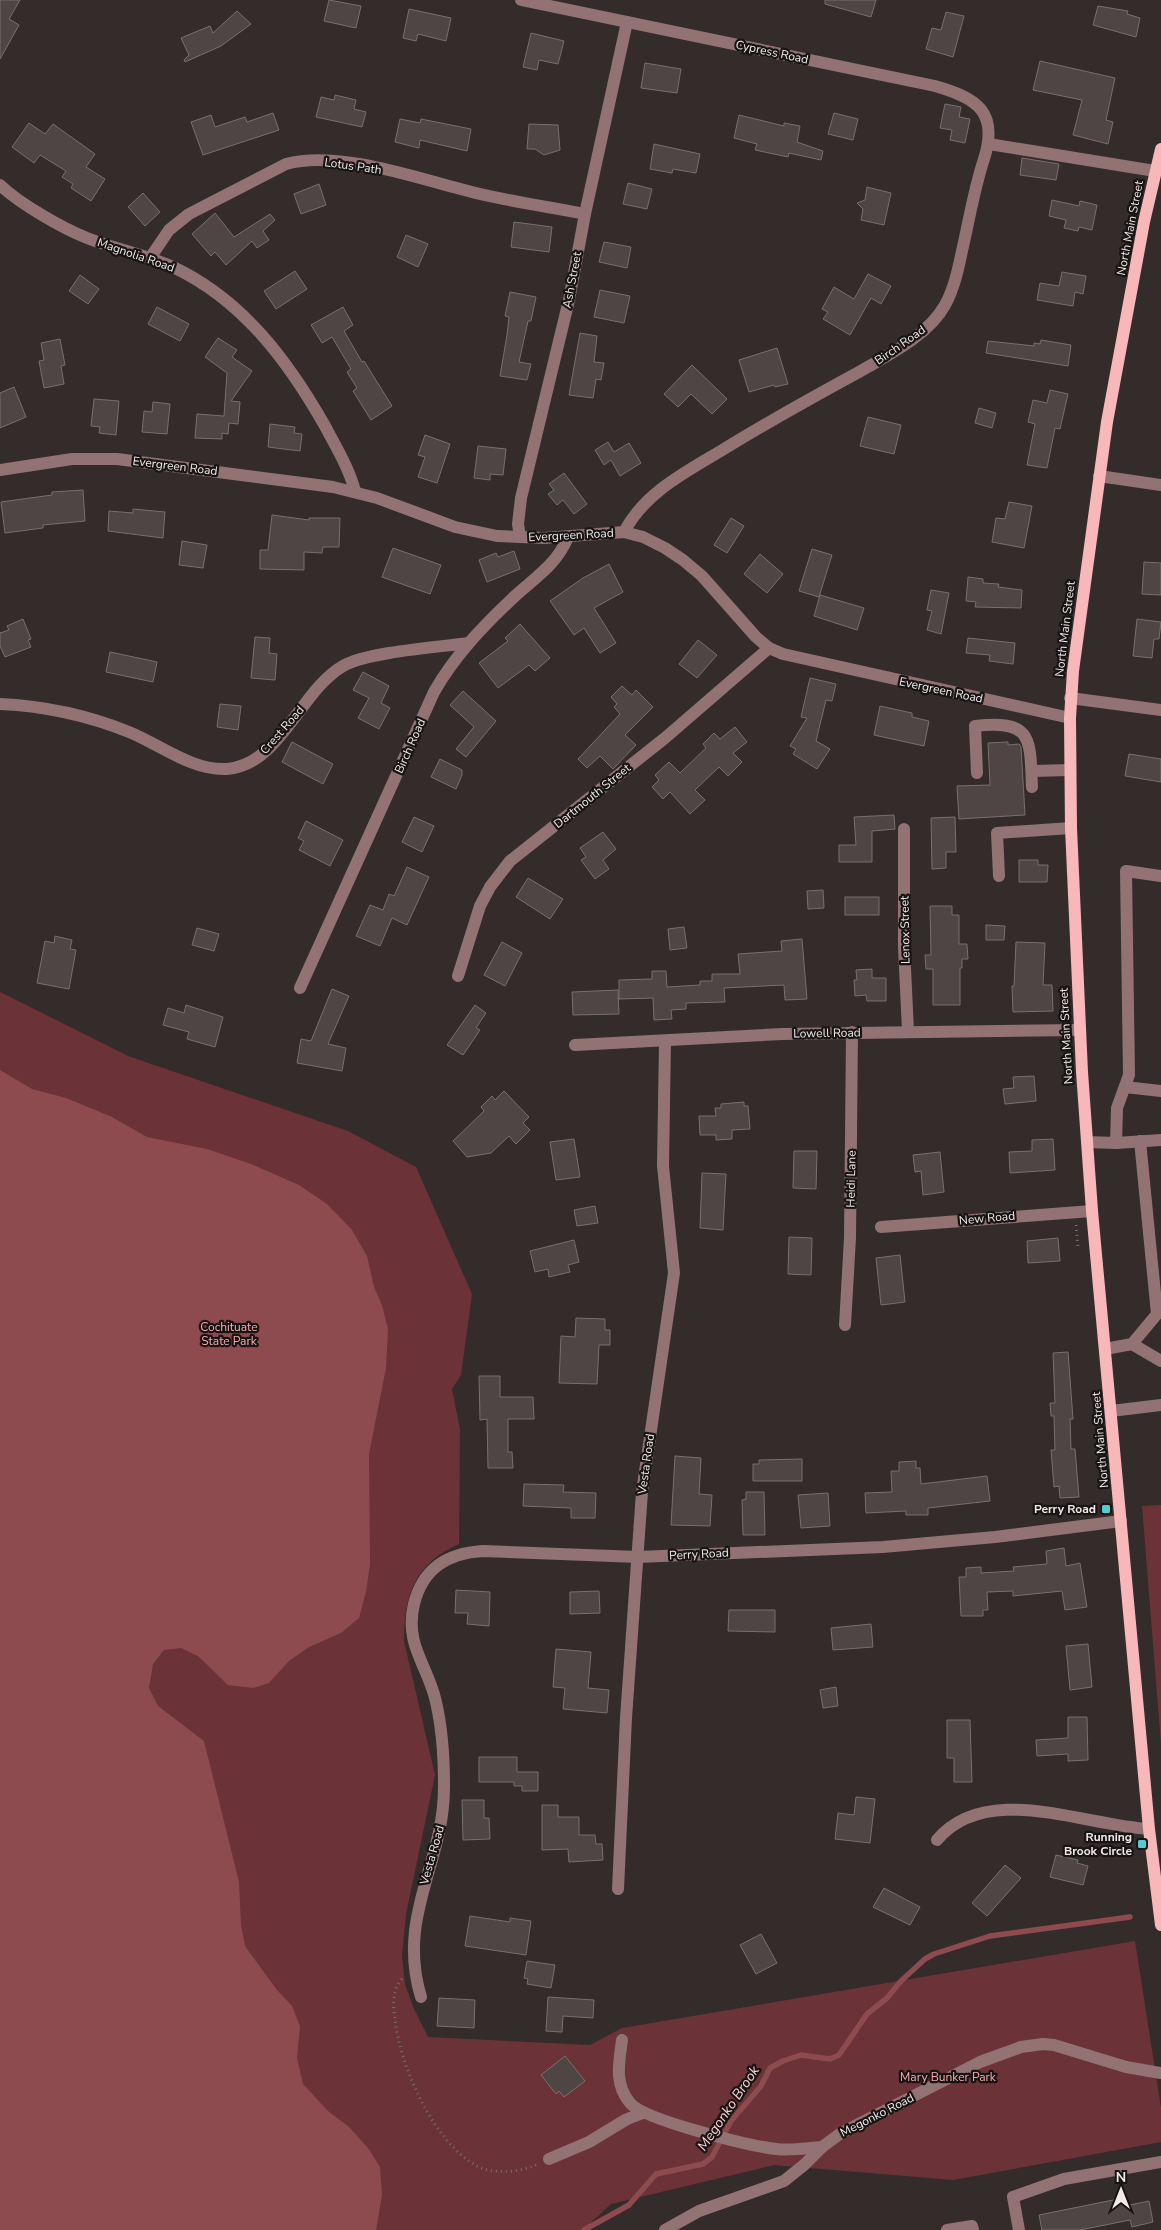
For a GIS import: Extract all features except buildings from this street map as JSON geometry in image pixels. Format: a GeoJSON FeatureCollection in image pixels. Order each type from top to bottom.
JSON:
{"type":"FeatureCollection","features":[{"type":"Feature","properties":{"kind":"main road","name":"North Main Street"},"geometry":{"type":"LineString","coordinates":[[1161,149],[1116,370],[1099,476],[1070,698],[1071,828],[1079,1030],[1092,1211],[1149,1829],[1161,1925]]}},
{"type":"Feature","properties":{"kind":"street","name":"Cypress Road"},"geometry":{"type":"LineString","coordinates":[[521,0],[948,90],[976,102],[983,109],[987,119],[989,144]]}},
{"type":"Feature","properties":{"kind":"street","name":"Ash Street"},"geometry":{"type":"LineString","coordinates":[[520,537],[518,524],[521,498],[568,300],[627,22]]}},
{"type":"Feature","properties":{"kind":"street"},"geometry":{"type":"LineString","coordinates":[[989,144],[1155,171]]}},
{"type":"Feature","properties":{"kind":"street","name":"Birch Road"},"geometry":{"type":"LineString","coordinates":[[624,532],[643,505],[660,489],[781,414],[875,363],[918,334],[933,321],[944,307],[952,292],[977,181],[989,144]]}},
{"type":"Feature","properties":{"kind":"street","name":"Lotus Path"},"geometry":{"type":"LineString","coordinates":[[150,258],[169,230],[189,214],[286,164],[298,161],[370,166],[480,194],[585,214]]}},
{"type":"Feature","properties":{"kind":"street","name":"Magnolia Road"},"geometry":{"type":"LineString","coordinates":[[0,185],[69,230],[87,238],[150,258],[193,278],[233,305],[260,331],[294,376],[346,467],[354,491]]}},
{"type":"Feature","properties":{"kind":"street","name":"Evergreen Road"},"geometry":{"type":"LineString","coordinates":[[0,470],[72,459],[118,459],[312,483],[354,491],[477,533],[520,537],[568,537],[624,532],[665,548],[684,560],[702,576],[756,637],[769,648],[795,658],[1070,718]]}},
{"type":"Feature","properties":{"kind":"street"},"geometry":{"type":"LineString","coordinates":[[1099,476],[1161,485]]}},
{"type":"Feature","properties":{"kind":"street","name":"Birch Road"},"geometry":{"type":"LineString","coordinates":[[300,988],[434,692],[445,673],[469,642],[516,595],[548,568],[563,549],[568,537]]}},
{"type":"Feature","properties":{"kind":"street","name":"Crest Road"},"geometry":{"type":"LineString","coordinates":[[0,704],[48,709],[98,721],[153,742],[193,763],[211,768],[227,769],[242,765],[268,749],[315,690],[343,666],[374,656],[469,642]]}},
{"type":"Feature","properties":{"kind":"street","name":"Dartmouth Street"},"geometry":{"type":"LineString","coordinates":[[458,976],[480,906],[490,887],[510,861],[664,738],[769,648]]}},
{"type":"Feature","properties":{"kind":"street"},"geometry":{"type":"LineString","coordinates":[[1070,698],[1161,710]]}},
{"type":"Feature","properties":{"kind":"street"},"geometry":{"type":"LineString","coordinates":[[977,773],[976,726],[1005,724],[1021,730],[1028,738],[1032,787]]}},
{"type":"Feature","properties":{"kind":"street"},"geometry":{"type":"LineString","coordinates":[[1032,771],[1070,770]]}},
{"type":"Feature","properties":{"kind":"street"},"geometry":{"type":"LineString","coordinates":[[999,876],[997,833],[1071,828]]}},
{"type":"Feature","properties":{"kind":"street","name":"Lenox Street"},"geometry":{"type":"LineString","coordinates":[[904,829],[904,947],[908,1032]]}},
{"type":"Feature","properties":{"kind":"street"},"geometry":{"type":"LineString","coordinates":[[1116,1143],[1117,1108],[1129,1075],[1126,871],[1161,876]]}},
{"type":"Feature","properties":{"kind":"street","name":"Lowell Road"},"geometry":{"type":"LineString","coordinates":[[575,1045],[773,1034],[1079,1030]]}},
{"type":"Feature","properties":{"kind":"street","name":"Heidi Lane"},"geometry":{"type":"LineString","coordinates":[[844,1325],[850,1238],[852,1032]]}},
{"type":"Feature","properties":{"kind":"street","name":"Vesta Road"},"geometry":{"type":"LineString","coordinates":[[618,1889],[626,1718],[644,1476],[674,1273],[663,1166],[665,1041]]}},
{"type":"Feature","properties":{"kind":"street"},"geometry":{"type":"LineString","coordinates":[[1125,1088],[1161,1090]]}},
{"type":"Feature","properties":{"kind":"street"},"geometry":{"type":"LineString","coordinates":[[1087,1142],[1116,1143],[1161,1140]]}},
{"type":"Feature","properties":{"kind":"street"},"geometry":{"type":"LineString","coordinates":[[1105,1349],[1132,1344],[1159,1314],[1140,1141]]}},
{"type":"Feature","properties":{"kind":"street","name":"New Road"},"geometry":{"type":"LineString","coordinates":[[881,1227],[1092,1211]]}},
{"type":"Feature","properties":{"kind":"street"},"geometry":{"type":"LineString","coordinates":[[1132,1344],[1161,1361]]}},
{"type":"Feature","properties":{"kind":"street"},"geometry":{"type":"LineString","coordinates":[[1111,1411],[1161,1405]]}},
{"type":"Feature","properties":{"kind":"street","name":"Perry Road"},"geometry":{"type":"LineString","coordinates":[[431,1570],[445,1559],[453,1556],[483,1551],[638,1557],[883,1548],[995,1537],[1121,1520]]}},
{"type":"Feature","properties":{"kind":"street","name":"Vesta Road"},"geometry":{"type":"LineString","coordinates":[[421,1997],[415,1971],[414,1927],[417,1907],[439,1836],[444,1788],[436,1702],[414,1649],[412,1638],[414,1605],[421,1586],[431,1570]]}},
{"type":"Feature","properties":{"kind":"street"},"geometry":{"type":"LineString","coordinates":[[937,1840],[950,1826],[968,1817],[1013,1810],[1064,1814],[1127,1828],[1149,1829]]}},
{"type":"Feature","properties":{"kind":"street"},"geometry":{"type":"LineString","coordinates":[[622,2040],[618,2065],[620,2082],[630,2103],[643,2113],[710,2134],[778,2149],[822,2147]]}},
{"type":"Feature","properties":{"kind":"street","name":"Megonko Road"},"geometry":{"type":"LineString","coordinates":[[665,2230],[699,2211],[784,2181],[822,2147],[841,2133],[980,2062],[1021,2046],[1054,2045],[1126,2067],[1161,2073]]}},
{"type":"Feature","properties":{"kind":"street"},"geometry":{"type":"LineString","coordinates":[[549,2159],[589,2142],[627,2119],[643,2113]]}},
{"type":"Feature","properties":{"kind":"street"},"geometry":{"type":"LineString","coordinates":[[1019,2230],[1014,2197],[1064,2178],[1161,2162]]}},
{"type":"Feature","properties":{"kind":"street"},"geometry":{"type":"LineString","coordinates":[[947,2230],[972,2226],[973,2230]]}},
{"type":"Feature","properties":{"kind":"path"},"geometry":{"type":"LineString","coordinates":[[1076,1221],[1078,1247]]}},
{"type":"Feature","properties":{"kind":"path"},"geometry":{"type":"LineString","coordinates":[[415,1971],[398,1983],[394,1995],[397,2034],[404,2062],[426,2108],[440,2130],[458,2152],[478,2166],[496,2171],[528,2168],[549,2159]]}},
{"type":"Feature","properties":{"kind":"green space","name":"Cochituate State Park"},"geometry":{"type":"Polygon","coordinates":[[[0,992],[128,1056],[348,1131],[416,1167],[472,1294],[461,1375],[452,1389],[460,1429],[459,1544],[444,1552],[422,1571],[410,1595],[406,1609],[405,1624],[404,1641],[435,1775],[406,1914],[402,1956],[405,1984],[414,2009],[428,2037],[590,2045],[622,2028],[1135,1941],[1161,2108],[1161,2142],[953,2180],[774,2165],[611,2204],[583,2230],[0,2230],[0,992]]]}},
{"type":"Feature","properties":{"kind":"green space"},"geometry":{"type":"Polygon","coordinates":[[[1161,1505],[1161,1744],[1142,1506],[1161,1505]]]}},
{"type":"Feature","properties":{"kind":"shaded area","name":"Cochituate State Park"},"geometry":{"type":"Polygon","coordinates":[[[0,1070],[32,1089],[66,1098],[112,1117],[147,1137],[207,1149],[251,1164],[299,1185],[327,1204],[352,1230],[367,1256],[374,1287],[382,1305],[388,1329],[386,1368],[369,1454],[370,1564],[366,1592],[359,1618],[341,1633],[309,1647],[289,1661],[269,1683],[253,1688],[228,1685],[198,1656],[181,1648],[164,1650],[153,1664],[149,1688],[158,1706],[204,1741],[239,1882],[241,1925],[245,1946],[277,1990],[292,2006],[300,2026],[297,2058],[303,2084],[328,2111],[349,2127],[368,2148],[380,2167],[382,2195],[376,2230],[0,2230],[0,1070]]]}},
{"type":"Feature","properties":{"kind":"waterway","name":"Megonko Brook"},"geometry":{"type":"LineString","coordinates":[[584,2230],[629,2205],[656,2174],[703,2164],[712,2157],[731,2121],[761,2086],[770,2068],[801,2055],[830,2059],[839,2055],[867,2014],[887,1998],[901,1981],[925,1959],[934,1954],[990,1936],[1130,1917]]}},
{"type":"Feature","properties":{"kind":"place","name":"Perry Road"},"geometry":{"type":"Point","coordinates":[1106,1509]}},
{"type":"Feature","properties":{"kind":"place","name":"Running Brook Circle"},"geometry":{"type":"Point","coordinates":[1142,1844]}},
{"type":"Feature","properties":{"kind":"park label","name":"Mary Bunker Park"},"geometry":{"type":"Point","coordinates":[948,2077]}}]}
